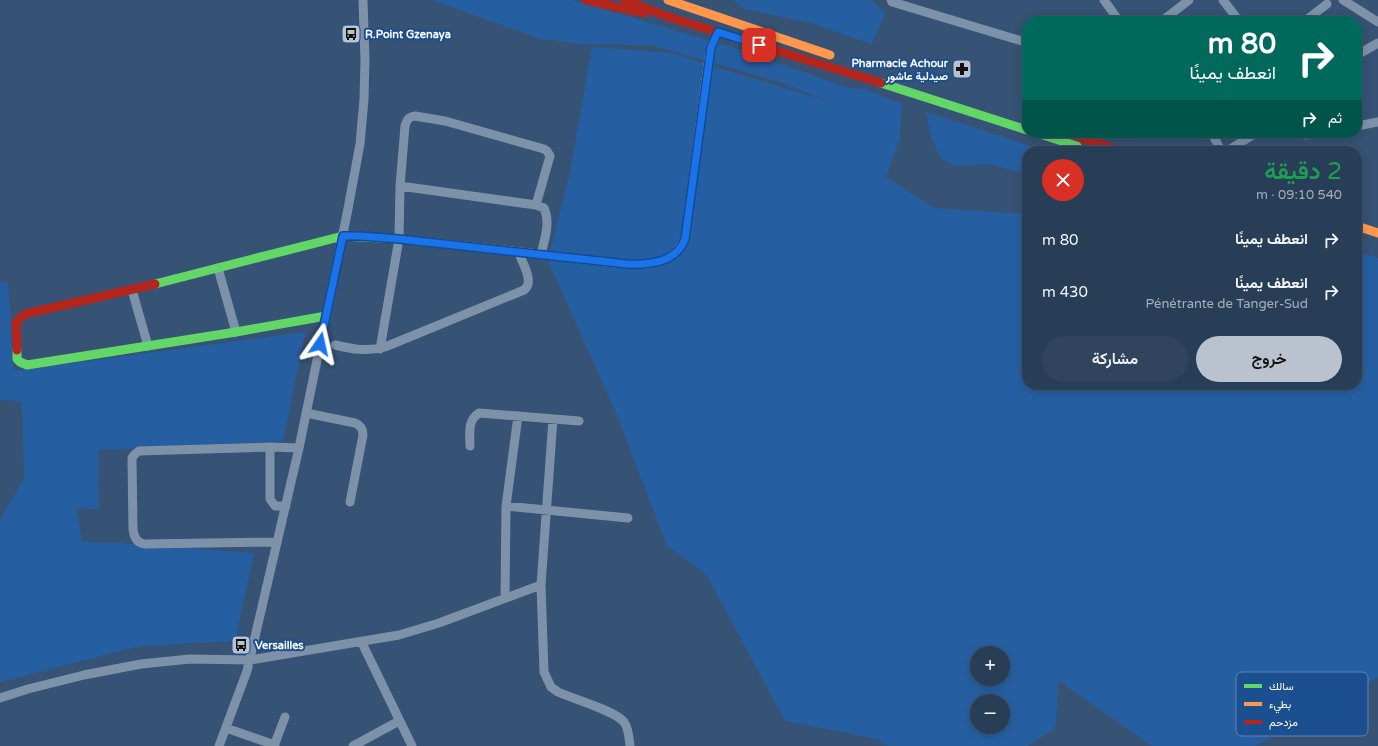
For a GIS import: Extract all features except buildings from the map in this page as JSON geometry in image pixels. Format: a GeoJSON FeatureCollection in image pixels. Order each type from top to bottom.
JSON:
{"type":"FeatureCollection","features":[{"type":"Feature","properties":{"kind":"main road"},"geometry":{"type":"LineString","coordinates":[[586,0],[627,10],[669,17]]}},
{"type":"Feature","properties":{"kind":"main road"},"geometry":{"type":"LineString","coordinates":[[625,0],[669,17],[1022,128]]}},
{"type":"Feature","properties":{"kind":"main road"},"geometry":{"type":"LineString","coordinates":[[671,0],[836,57]]}},
{"type":"Feature","properties":{"kind":"main road"},"geometry":{"type":"LineString","coordinates":[[326,316],[236,332],[27,365],[20,362],[18,358],[16,322],[19,318],[26,314],[132,290],[343,236],[399,239],[519,253],[636,264],[666,260],[683,245],[686,233],[709,57],[711,47],[718,32]]}},
{"type":"Feature","properties":{"kind":"main road"},"geometry":{"type":"LineString","coordinates":[[998,111],[1022,118]]}},
{"type":"Feature","properties":{"kind":"main road"},"geometry":{"type":"LineString","coordinates":[[1052,138],[1076,146]]}},
{"type":"Feature","properties":{"kind":"main road"},"geometry":{"type":"LineString","coordinates":[[1081,138],[1106,146]]}},
{"type":"Feature","properties":{"kind":"main road"},"geometry":{"type":"LineString","coordinates":[[1362,228],[1378,233]]}},
{"type":"Feature","properties":{"kind":"street"},"geometry":{"type":"LineString","coordinates":[[219,746],[250,660],[299,448],[343,236],[360,144],[364,99],[365,60],[363,0]]}},
{"type":"Feature","properties":{"kind":"street"},"geometry":{"type":"LineString","coordinates":[[891,0],[892,2],[1022,41]]}},
{"type":"Feature","properties":{"kind":"street"},"geometry":{"type":"LineString","coordinates":[[1104,0],[1115,16]]}},
{"type":"Feature","properties":{"kind":"street"},"geometry":{"type":"LineString","coordinates":[[1168,16],[1189,0]]}},
{"type":"Feature","properties":{"kind":"street"},"geometry":{"type":"LineString","coordinates":[[1224,0],[1235,16]]}},
{"type":"Feature","properties":{"kind":"street"},"geometry":{"type":"LineString","coordinates":[[1343,0],[1378,22]]}},
{"type":"Feature","properties":{"kind":"street"},"geometry":{"type":"LineString","coordinates":[[1312,16],[1327,4]]}},
{"type":"Feature","properties":{"kind":"street"},"geometry":{"type":"LineString","coordinates":[[1362,53],[1378,43]]}},
{"type":"Feature","properties":{"kind":"street"},"geometry":{"type":"LineString","coordinates":[[380,349],[399,239],[400,186],[405,126],[410,117],[415,116],[445,121],[541,147],[547,151],[550,156],[536,205]]}},
{"type":"Feature","properties":{"kind":"street"},"geometry":{"type":"LineString","coordinates":[[1362,125],[1378,122]]}},
{"type":"Feature","properties":{"kind":"street"},"geometry":{"type":"LineString","coordinates":[[1235,146],[1248,138]]}},
{"type":"Feature","properties":{"kind":"street"},"geometry":{"type":"LineString","coordinates":[[400,186],[536,205],[544,208],[548,223],[541,255]]}},
{"type":"Feature","properties":{"kind":"street"},"geometry":{"type":"LineString","coordinates":[[335,345],[360,350],[380,349],[526,288],[529,284],[529,279],[519,253]]}},
{"type":"Feature","properties":{"kind":"street"},"geometry":{"type":"LineString","coordinates":[[218,268],[236,332]]}},
{"type":"Feature","properties":{"kind":"street"},"geometry":{"type":"LineString","coordinates":[[132,290],[148,346]]}},
{"type":"Feature","properties":{"kind":"street"},"geometry":{"type":"LineString","coordinates":[[306,413],[355,423],[362,429],[363,435],[350,502]]}},
{"type":"Feature","properties":{"kind":"street"},"geometry":{"type":"LineString","coordinates":[[470,446],[471,422],[473,417],[478,414],[579,420]]}},
{"type":"Feature","properties":{"kind":"street"},"geometry":{"type":"LineString","coordinates":[[505,598],[506,506],[518,416]]}},
{"type":"Feature","properties":{"kind":"street"},"geometry":{"type":"LineString","coordinates":[[553,419],[541,585],[544,672],[551,687],[558,692],[613,714],[623,721],[628,730],[630,746]]}},
{"type":"Feature","properties":{"kind":"street"},"geometry":{"type":"LineString","coordinates":[[277,542],[139,543],[136,540],[133,529],[132,458],[139,451],[270,447],[299,448]]}},
{"type":"Feature","properties":{"kind":"street"},"geometry":{"type":"LineString","coordinates":[[270,447],[270,499],[275,506],[286,506]]}},
{"type":"Feature","properties":{"kind":"street"},"geometry":{"type":"LineString","coordinates":[[506,506],[628,518]]}},
{"type":"Feature","properties":{"kind":"street"},"geometry":{"type":"LineString","coordinates":[[0,698],[63,680],[141,664],[190,659],[250,660],[399,635],[420,629],[541,585]]}},
{"type":"Feature","properties":{"kind":"street"},"geometry":{"type":"LineString","coordinates":[[361,641],[399,722],[412,746]]}},
{"type":"Feature","properties":{"kind":"street"},"geometry":{"type":"LineString","coordinates":[[226,728],[274,745],[285,716]]}},
{"type":"Feature","properties":{"kind":"street"},"geometry":{"type":"LineString","coordinates":[[353,746],[399,722]]}},
{"type":"Feature","properties":{"kind":"shaded area"},"geometry":{"type":"Polygon","coordinates":[[[431,0],[573,0],[738,49],[849,88],[864,89],[902,104],[900,138],[886,177],[934,208],[1022,214],[1022,390],[1362,390],[1362,253],[1378,258],[1378,677],[1368,683],[1368,672],[1236,672],[1236,736],[1273,736],[1255,746],[1152,746],[1059,681],[1055,728],[1028,746],[888,746],[877,739],[785,721],[706,574],[667,546],[617,415],[548,260],[570,172],[592,47],[671,53],[833,103],[780,82],[651,45],[578,44],[538,38],[431,0]]]}},
{"type":"Feature","properties":{"kind":"shaded area"},"geometry":{"type":"Polygon","coordinates":[[[734,0],[871,0],[885,13],[872,44],[811,23],[745,9],[734,0]]]}},
{"type":"Feature","properties":{"kind":"shaded area"},"geometry":{"type":"Polygon","coordinates":[[[926,112],[1031,146],[1022,146],[1022,173],[989,164],[956,166],[941,159],[931,137],[926,112]]]}},
{"type":"Feature","properties":{"kind":"shaded area"},"geometry":{"type":"Polygon","coordinates":[[[0,281],[8,283],[14,371],[305,332],[283,441],[98,450],[99,509],[76,508],[82,542],[119,543],[254,553],[235,641],[140,646],[0,682],[0,520],[24,478],[22,402],[0,399],[0,281]]]}},
{"type":"Feature","properties":{"kind":"traffic: fast"},"geometry":{"type":"LineString","coordinates":[[881,83],[1022,128]]}},
{"type":"Feature","properties":{"kind":"traffic: fast"},"geometry":{"type":"LineString","coordinates":[[1052,138],[1077,146]]}},
{"type":"Feature","properties":{"kind":"traffic: fast"},"geometry":{"type":"LineString","coordinates":[[155,284],[343,236],[399,239],[530,253]]}},
{"type":"Feature","properties":{"kind":"traffic: fast"},"geometry":{"type":"LineString","coordinates":[[17,350],[17,359],[27,365],[236,332],[326,316]]}},
{"type":"Feature","properties":{"kind":"traffic: slow"},"geometry":{"type":"LineString","coordinates":[[668,0],[830,55]]}},
{"type":"Feature","properties":{"kind":"traffic: slow"},"geometry":{"type":"LineString","coordinates":[[530,253],[637,265],[661,261],[678,250],[685,239],[709,57],[711,47],[718,32]]}},
{"type":"Feature","properties":{"kind":"traffic: slow"},"geometry":{"type":"LineString","coordinates":[[1362,228],[1378,233]]}},
{"type":"Feature","properties":{"kind":"traffic: jam"},"geometry":{"type":"LineString","coordinates":[[586,0],[644,13]]}},
{"type":"Feature","properties":{"kind":"traffic: jam"},"geometry":{"type":"LineString","coordinates":[[625,0],[669,17],[881,83]]}},
{"type":"Feature","properties":{"kind":"traffic: jam"},"geometry":{"type":"LineString","coordinates":[[1081,138],[1106,146]]}},
{"type":"Feature","properties":{"kind":"traffic: jam"},"geometry":{"type":"LineString","coordinates":[[17,350],[16,322],[25,314],[155,284]]}},
{"type":"Feature","properties":{"kind":"place","name":"R.Point Gzenaya"},"geometry":{"type":"Point","coordinates":[351,34]}},
{"type":"Feature","properties":{"kind":"place","name":"Pharmacie Achour صيدلية عاشور"},"geometry":{"type":"Point","coordinates":[962,69]}},
{"type":"Feature","properties":{"kind":"place","name":"Versailles"},"geometry":{"type":"Point","coordinates":[241,645]}},
{"type":"Feature","properties":{"kind":"route"},"geometry":{"type":"LineString","coordinates":[[320,344],[343,236],[351,235],[399,239],[627,264],[645,264],[666,260],[671,257],[683,245],[685,239],[711,47],[718,32],[759,45]]}}]}
